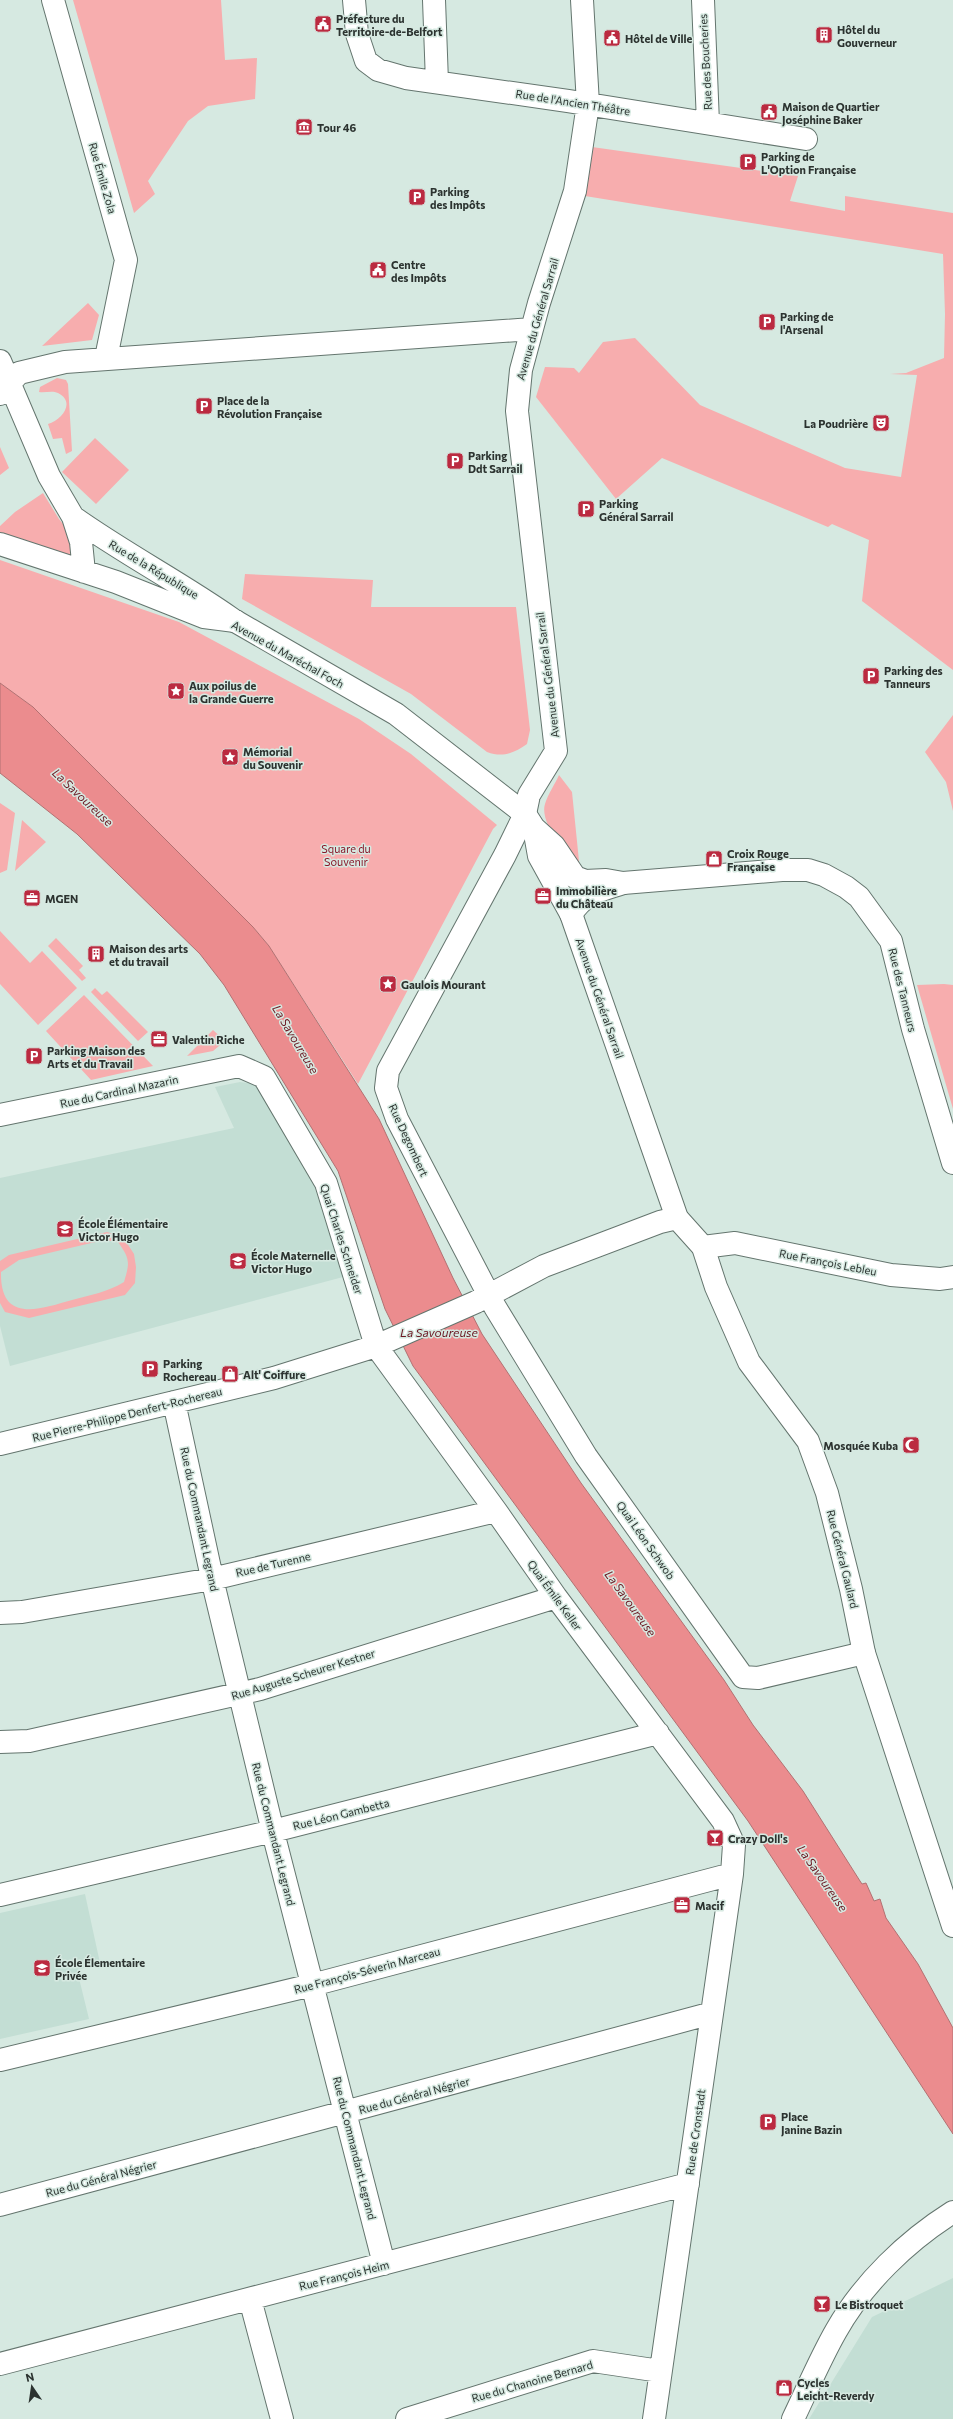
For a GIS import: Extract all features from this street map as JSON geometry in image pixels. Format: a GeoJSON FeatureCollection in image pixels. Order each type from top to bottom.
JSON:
{"type":"FeatureCollection","features":[{"type":"Feature","properties":{"kind":"street","name":"Rue Émile Zola"},"geometry":{"type":"LineString","coordinates":[[53,0],[126,260],[106,358]]}},
{"type":"Feature","properties":{"kind":"street","name":"Rue de l'Ancien Théâtre"},"geometry":{"type":"LineString","coordinates":[[354,0],[357,34],[366,61],[378,70],[406,78],[588,104],[806,139]]}},
{"type":"Feature","properties":{"kind":"street"},"geometry":{"type":"LineString","coordinates":[[434,0],[437,82]]}},
{"type":"Feature","properties":{"kind":"street","name":"Avenue du Général Sarrail"},"geometry":{"type":"LineString","coordinates":[[582,0],[588,104],[575,191],[532,329],[521,370],[517,411],[556,751],[529,795],[529,821],[539,856],[571,914],[677,1218]]}},
{"type":"Feature","properties":{"kind":"street","name":"Rue des Boucheries"},"geometry":{"type":"LineString","coordinates":[[702,0],[708,123]]}},
{"type":"Feature","properties":{"kind":"street"},"geometry":{"type":"LineString","coordinates":[[5,389],[19,373],[65,362],[532,329]]}},
{"type":"Feature","properties":{"kind":"street","name":"Rue de la République"},"geometry":{"type":"LineString","coordinates":[[0,361],[5,389],[49,476],[74,517],[81,542],[84,572]]}},
{"type":"Feature","properties":{"kind":"street","name":"Rue de la République"},"geometry":{"type":"LineString","coordinates":[[74,517],[111,544],[194,592],[234,621]]}},
{"type":"Feature","properties":{"kind":"street","name":"Avenue du Maréchal Foch"},"geometry":{"type":"LineString","coordinates":[[0,544],[116,582],[204,618],[234,621],[396,714],[529,821]]}},
{"type":"Feature","properties":{"kind":"street","name":"Rue des Tanneurs"},"geometry":{"type":"LineString","coordinates":[[529,821],[554,846],[575,877],[585,881],[606,880],[623,883]]}},
{"type":"Feature","properties":{"kind":"street","name":"Rue Degombert"},"geometry":{"type":"LineString","coordinates":[[480,1300],[406,1138],[386,1088],[388,1071],[505,855],[529,821]]}},
{"type":"Feature","properties":{"kind":"street","name":"Rue des Tanneurs"},"geometry":{"type":"LineString","coordinates":[[571,914],[581,900],[597,891],[623,883],[782,870],[808,870],[824,875],[859,897],[891,941],[913,1029],[953,1163]]}},
{"type":"Feature","properties":{"kind":"street","name":"Rue du Cardinal Mazarin"},"geometry":{"type":"LineString","coordinates":[[0,1115],[239,1066]]}},
{"type":"Feature","properties":{"kind":"street","name":"Quai Charles Schneider"},"geometry":{"type":"LineString","coordinates":[[239,1066],[264,1077],[326,1183],[385,1342]]}},
{"type":"Feature","properties":{"kind":"street","name":"Rue Pierre-Philippe Denfert-Rochereau"},"geometry":{"type":"LineString","coordinates":[[0,1444],[274,1378],[385,1342],[480,1300],[523,1276],[577,1252],[660,1222],[677,1218]]}},
{"type":"Feature","properties":{"kind":"street","name":"Rue Général Gaulard"},"geometry":{"type":"LineString","coordinates":[[677,1218],[703,1247],[716,1287],[749,1362],[808,1441],[827,1493],[851,1589],[864,1653],[953,1926]]}},
{"type":"Feature","properties":{"kind":"street","name":"Rue François Lebleu"},"geometry":{"type":"LineString","coordinates":[[703,1247],[735,1243],[891,1275],[940,1279],[953,1277]]}},
{"type":"Feature","properties":{"kind":"street","name":"Quai Léon Schwob"},"geometry":{"type":"LineString","coordinates":[[480,1300],[586,1456],[743,1677],[758,1678],[864,1653]]}},
{"type":"Feature","properties":{"kind":"street","name":"Quai Émile Keller"},"geometry":{"type":"LineString","coordinates":[[385,1342],[496,1511],[556,1598],[723,1821],[734,1845]]}},
{"type":"Feature","properties":{"kind":"street","name":"Rue du Commandant Legrand"},"geometry":{"type":"LineString","coordinates":[[174,1402],[212,1579],[273,1831],[384,2264]]}},
{"type":"Feature","properties":{"kind":"street","name":"Rue de Turenne"},"geometry":{"type":"LineString","coordinates":[[0,1613],[22,1612],[212,1579],[496,1511]]}},
{"type":"Feature","properties":{"kind":"street","name":"Rue Auguste Scheurer Kestner"},"geometry":{"type":"LineString","coordinates":[[0,1742],[29,1741],[241,1694],[556,1598]]}},
{"type":"Feature","properties":{"kind":"street","name":"Rue Léon Gambetta"},"geometry":{"type":"LineString","coordinates":[[0,1896],[273,1831],[658,1733]]}},
{"type":"Feature","properties":{"kind":"street","name":"Rue de Cronstadt"},"geometry":{"type":"LineString","coordinates":[[654,2419],[732,1874],[734,1845]]}},
{"type":"Feature","properties":{"kind":"street","name":"Rue François-Séverin Marceau"},"geometry":{"type":"LineString","coordinates":[[0,2060],[312,1984],[732,1874]]}},
{"type":"Feature","properties":{"kind":"street","name":"Rue du Général Négrier"},"geometry":{"type":"LineString","coordinates":[[0,2205],[346,2113],[712,2013]]}},
{"type":"Feature","properties":{"kind":"street","name":"Rue François Heim"},"geometry":{"type":"LineString","coordinates":[[0,2364],[688,2184]]}},
{"type":"Feature","properties":{"kind":"street"},"geometry":{"type":"LineString","coordinates":[[793,2419],[836,2330],[860,2297],[894,2259],[929,2227],[953,2212]]}},
{"type":"Feature","properties":{"kind":"street"},"geometry":{"type":"LineString","coordinates":[[250,2299],[282,2419]]}},
{"type":"Feature","properties":{"kind":"street","name":"Rue du Chanoine Bernard"},"geometry":{"type":"LineString","coordinates":[[407,2419],[593,2361],[660,2372]]}},
{"type":"Feature","properties":{"kind":"shaded area","name":"École Élémentaire Victor Hugo"},"geometry":{"type":"Polygon","coordinates":[[[240,1082],[255,1084],[313,1182],[343,1277],[10,1366],[0,1326],[0,1178],[234,1128],[215,1087],[240,1082]]]}},
{"type":"Feature","properties":{"kind":"shaded area","name":"École Élementaire Privée"},"geometry":{"type":"Polygon","coordinates":[[[85,1894],[100,1963],[77,1970],[89,2019],[0,2039],[0,1913],[85,1894]]]}},
{"type":"Feature","properties":{"kind":"shaded area"},"geometry":{"type":"Polygon","coordinates":[[[953,2278],[953,2419],[809,2419],[872,2317],[953,2278]]]}},
{"type":"Feature","properties":{"kind":"green space"},"geometry":{"type":"Polygon","coordinates":[[[73,0],[221,0],[225,60],[257,58],[255,99],[208,106],[188,121],[148,181],[155,194],[134,213],[73,0]]]}},
{"type":"Feature","properties":{"kind":"green space"},"geometry":{"type":"Polygon","coordinates":[[[592,147],[798,176],[790,201],[845,211],[845,196],[953,213],[953,670],[862,601],[869,540],[832,524],[828,527],[662,458],[616,499],[536,397],[545,367],[574,368],[579,373],[603,342],[635,338],[700,405],[845,468],[901,477],[917,375],[890,374],[906,373],[944,358],[945,314],[943,254],[585,196],[592,147]]]}},
{"type":"Feature","properties":{"kind":"green space"},"geometry":{"type":"Polygon","coordinates":[[[88,303],[99,315],[92,340],[42,346],[88,303]]]}},
{"type":"Feature","properties":{"kind":"green space"},"geometry":{"type":"Polygon","coordinates":[[[57,378],[66,380],[68,384],[72,451],[66,454],[62,438],[53,439],[48,424],[58,419],[62,415],[65,410],[66,401],[56,392],[39,392],[40,387],[57,378]]]}},
{"type":"Feature","properties":{"kind":"green space"},"geometry":{"type":"Polygon","coordinates":[[[95,438],[129,470],[96,504],[62,472],[95,438]]]}},
{"type":"Feature","properties":{"kind":"green space"},"geometry":{"type":"Polygon","coordinates":[[[0,447],[9,468],[0,475],[0,447]]]}},
{"type":"Feature","properties":{"kind":"green space"},"geometry":{"type":"Polygon","coordinates":[[[43,493],[59,519],[71,534],[72,556],[0,533],[0,526],[15,512],[43,493]]]}},
{"type":"Feature","properties":{"kind":"green space","name":"Square du Souvenir"},"geometry":{"type":"Polygon","coordinates":[[[0,560],[179,622],[359,719],[411,754],[497,825],[493,829],[358,1084],[269,946],[253,927],[33,707],[0,683],[0,560]]]}},
{"type":"Feature","properties":{"kind":"green space"},"geometry":{"type":"Polygon","coordinates":[[[245,574],[373,580],[371,607],[516,607],[530,730],[527,744],[508,754],[498,755],[487,752],[411,694],[242,599],[245,574]]]}},
{"type":"Feature","properties":{"kind":"green space"},"geometry":{"type":"Polygon","coordinates":[[[953,715],[953,811],[946,782],[925,752],[953,715]]]}},
{"type":"Feature","properties":{"kind":"green space"},"geometry":{"type":"Polygon","coordinates":[[[559,775],[572,792],[580,871],[555,840],[544,812],[545,804],[559,775]]]}},
{"type":"Feature","properties":{"kind":"green space"},"geometry":{"type":"Polygon","coordinates":[[[0,803],[15,813],[7,870],[0,873],[0,803]]]}},
{"type":"Feature","properties":{"kind":"green space"},"geometry":{"type":"Polygon","coordinates":[[[22,820],[46,842],[15,871],[22,820]]]}},
{"type":"Feature","properties":{"kind":"green space"},"geometry":{"type":"Polygon","coordinates":[[[0,931],[30,963],[42,951],[77,988],[38,1025],[0,984],[0,931]]]}},
{"type":"Feature","properties":{"kind":"green space"},"geometry":{"type":"Polygon","coordinates":[[[56,938],[83,966],[79,970],[86,978],[82,981],[48,946],[56,938]]]}},
{"type":"Feature","properties":{"kind":"green space"},"geometry":{"type":"Polygon","coordinates":[[[917,985],[953,985],[953,1109],[917,985]]]}},
{"type":"Feature","properties":{"kind":"green space"},"geometry":{"type":"Polygon","coordinates":[[[95,988],[102,995],[107,991],[148,1032],[138,1041],[91,992],[95,988]]]}},
{"type":"Feature","properties":{"kind":"green space"},"geometry":{"type":"Polygon","coordinates":[[[84,995],[153,1066],[91,1080],[46,1031],[84,995]]]}},
{"type":"Feature","properties":{"kind":"green space"},"geometry":{"type":"Polygon","coordinates":[[[213,1030],[225,1041],[213,1051],[187,1056],[213,1030]]]}},
{"type":"Feature","properties":{"kind":"green space"},"geometry":{"type":"Polygon","coordinates":[[[107,1232],[123,1237],[134,1254],[136,1267],[135,1283],[125,1295],[29,1318],[5,1312],[0,1303],[0,1261],[9,1255],[107,1232]],[[104,1240],[19,1260],[1,1272],[2,1289],[7,1300],[15,1306],[24,1309],[35,1309],[92,1295],[124,1282],[128,1261],[118,1242],[104,1240]]]}},
{"type":"Feature","properties":{"kind":"water","name":"La Savoureuse"},"geometry":{"type":"Polygon","coordinates":[[[0,683],[33,707],[253,927],[269,946],[379,1119],[453,1278],[482,1334],[581,1483],[724,1680],[753,1725],[803,1791],[862,1884],[866,1883],[874,1901],[880,1899],[886,1918],[918,1964],[953,2028],[953,2134],[748,1821],[413,1366],[385,1309],[338,1171],[224,985],[200,954],[77,834],[0,773],[0,683]]]}},
{"type":"Feature","properties":{"kind":"place","name":"Préfecture du Territoire-de-Belfort"},"geometry":{"type":"Point","coordinates":[323,24]}},
{"type":"Feature","properties":{"kind":"place","name":"Hôtel du Gouverneur"},"geometry":{"type":"Point","coordinates":[824,35]}},
{"type":"Feature","properties":{"kind":"place","name":"Hôtel de Ville"},"geometry":{"type":"Point","coordinates":[612,38]}},
{"type":"Feature","properties":{"kind":"place","name":"Maison de Quartier Joséphine Baker"},"geometry":{"type":"Point","coordinates":[769,112]}},
{"type":"Feature","properties":{"kind":"place","name":"Tour 46"},"geometry":{"type":"Point","coordinates":[304,127]}},
{"type":"Feature","properties":{"kind":"place","name":"Parking de L'Option Française"},"geometry":{"type":"Point","coordinates":[748,162]}},
{"type":"Feature","properties":{"kind":"place","name":"Parking des Impôts"},"geometry":{"type":"Point","coordinates":[417,197]}},
{"type":"Feature","properties":{"kind":"place","name":"Centre des Impôts"},"geometry":{"type":"Point","coordinates":[378,270]}},
{"type":"Feature","properties":{"kind":"place","name":"Parking de l'Arsenal"},"geometry":{"type":"Point","coordinates":[767,322]}},
{"type":"Feature","properties":{"kind":"place","name":"Place de la Révolution Française"},"geometry":{"type":"Point","coordinates":[204,406]}},
{"type":"Feature","properties":{"kind":"place","name":"La Poudrière"},"geometry":{"type":"Point","coordinates":[881,423]}},
{"type":"Feature","properties":{"kind":"place","name":"Parking Ddt Sarrail"},"geometry":{"type":"Point","coordinates":[455,461]}},
{"type":"Feature","properties":{"kind":"place","name":"Parking Général Sarrail"},"geometry":{"type":"Point","coordinates":[586,509]}},
{"type":"Feature","properties":{"kind":"place","name":"Parking des Tanneurs"},"geometry":{"type":"Point","coordinates":[871,676]}},
{"type":"Feature","properties":{"kind":"place","name":"Aux poilus de la Grande Guerre"},"geometry":{"type":"Point","coordinates":[176,691]}},
{"type":"Feature","properties":{"kind":"place","name":"Mémorial du Souvenir"},"geometry":{"type":"Point","coordinates":[230,757]}},
{"type":"Feature","properties":{"kind":"place","name":"Croix Rouge Française"},"geometry":{"type":"Point","coordinates":[714,859]}},
{"type":"Feature","properties":{"kind":"place","name":"Immobilière du Château"},"geometry":{"type":"Point","coordinates":[543,896]}},
{"type":"Feature","properties":{"kind":"place","name":"MGEN"},"geometry":{"type":"Point","coordinates":[32,898]}},
{"type":"Feature","properties":{"kind":"place","name":"Maison des arts et du travail"},"geometry":{"type":"Point","coordinates":[96,954]}},
{"type":"Feature","properties":{"kind":"place","name":"Gaulois Mourant"},"geometry":{"type":"Point","coordinates":[388,984]}},
{"type":"Feature","properties":{"kind":"place","name":"Valentin Riche"},"geometry":{"type":"Point","coordinates":[159,1039]}},
{"type":"Feature","properties":{"kind":"place","name":"Parking Maison des Arts et du Travail"},"geometry":{"type":"Point","coordinates":[34,1056]}},
{"type":"Feature","properties":{"kind":"place","name":"École Élémentaire Victor Hugo"},"geometry":{"type":"Point","coordinates":[65,1229]}},
{"type":"Feature","properties":{"kind":"place","name":"École Maternelle Victor Hugo"},"geometry":{"type":"Point","coordinates":[238,1261]}},
{"type":"Feature","properties":{"kind":"place","name":"Parking Rochereau"},"geometry":{"type":"Point","coordinates":[150,1369]}},
{"type":"Feature","properties":{"kind":"place","name":"Alt' Coiffure"},"geometry":{"type":"Point","coordinates":[230,1374]}},
{"type":"Feature","properties":{"kind":"place","name":"Mosquée Kuba"},"geometry":{"type":"Point","coordinates":[911,1445]}},
{"type":"Feature","properties":{"kind":"place","name":"Crazy Doll's"},"geometry":{"type":"Point","coordinates":[715,1838]}},
{"type":"Feature","properties":{"kind":"place","name":"Macif"},"geometry":{"type":"Point","coordinates":[682,1905]}},
{"type":"Feature","properties":{"kind":"place","name":"École Élementaire Privée"},"geometry":{"type":"Point","coordinates":[42,1968]}},
{"type":"Feature","properties":{"kind":"place","name":"Place Janine Bazin"},"geometry":{"type":"Point","coordinates":[768,2122]}},
{"type":"Feature","properties":{"kind":"place","name":"Le Bistroquet"},"geometry":{"type":"Point","coordinates":[822,2304]}},
{"type":"Feature","properties":{"kind":"place","name":"Cycles Leicht-Reverdy"},"geometry":{"type":"Point","coordinates":[784,2388]}}]}
